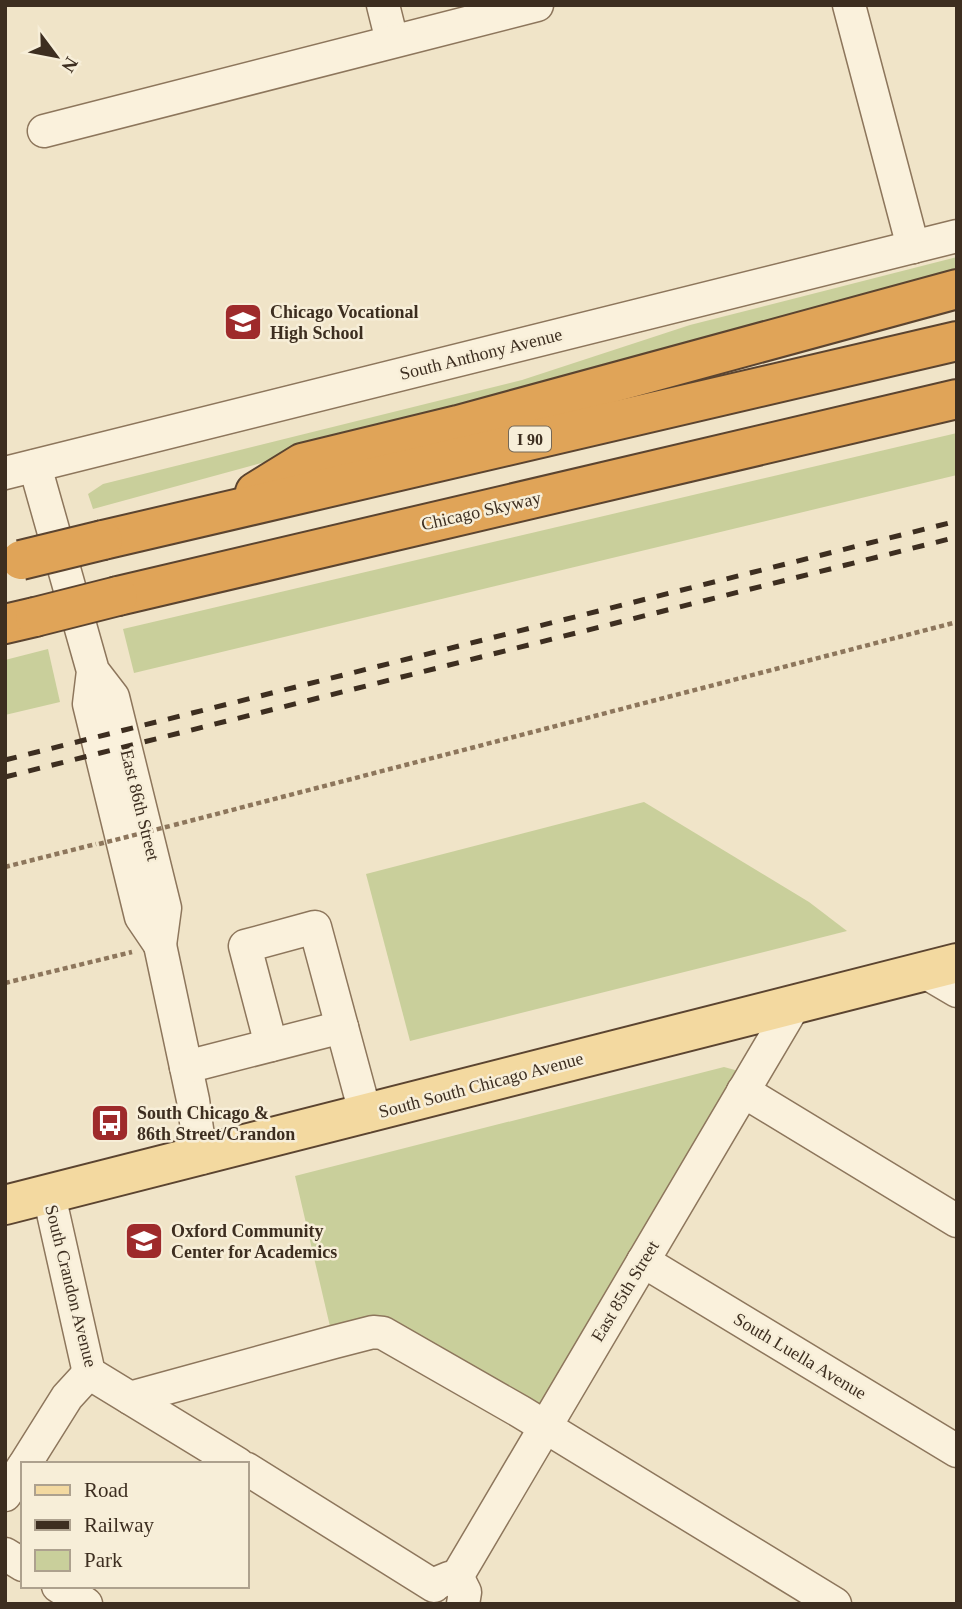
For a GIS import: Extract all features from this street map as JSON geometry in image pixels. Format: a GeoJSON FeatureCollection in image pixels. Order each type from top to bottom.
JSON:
{"type":"FeatureCollection","features":[{"type":"Feature","properties":{"kind":"highway"},"geometry":{"type":"LineString","coordinates":[[228,508],[302,463],[458,425],[957,289]]}},
{"type":"Feature","properties":{"kind":"highway","name":"I 90"},"geometry":{"type":"LineString","coordinates":[[13,562],[228,508],[957,341]]}},
{"type":"Feature","properties":{"kind":"highway","name":"Chicago Skyway"},"geometry":{"type":"LineString","coordinates":[[20,620],[957,399]]}},
{"type":"Feature","properties":{"kind":"main road","name":"South South Chicago Avenue"},"geometry":{"type":"LineString","coordinates":[[5,1206],[366,1116],[796,1002],[940,967]]}},
{"type":"Feature","properties":{"kind":"street"},"geometry":{"type":"LineString","coordinates":[[383,5],[392,41]]}},
{"type":"Feature","properties":{"kind":"street"},"geometry":{"type":"LineString","coordinates":[[44,131],[537,5]]}},
{"type":"Feature","properties":{"kind":"street"},"geometry":{"type":"LineString","coordinates":[[849,5],[913,247]]}},
{"type":"Feature","properties":{"kind":"street","name":"South Anthony Avenue"},"geometry":{"type":"LineString","coordinates":[[20,469],[957,236]]}},
{"type":"Feature","properties":{"kind":"street","name":"East 86th Street"},"geometry":{"type":"LineString","coordinates":[[20,469],[93,671],[89,704],[141,917],[160,945],[186,1067],[201,1158]]}},
{"type":"Feature","properties":{"kind":"street"},"geometry":{"type":"LineString","coordinates":[[271,1045],[246,946],[314,927],[366,1116]]}},
{"type":"Feature","properties":{"kind":"street"},"geometry":{"type":"LineString","coordinates":[[940,967],[957,991]]}},
{"type":"Feature","properties":{"kind":"street","name":"East 85th Street"},"geometry":{"type":"LineString","coordinates":[[452,1597],[545,1427],[796,1002]]}},
{"type":"Feature","properties":{"kind":"street"},"geometry":{"type":"LineString","coordinates":[[186,1067],[342,1027]]}},
{"type":"Feature","properties":{"kind":"street"},"geometry":{"type":"LineString","coordinates":[[743,1091],[957,1221]]}},
{"type":"Feature","properties":{"kind":"street","name":"South Crandon Avenue"},"geometry":{"type":"LineString","coordinates":[[49,1195],[89,1373],[235,1462]]}},
{"type":"Feature","properties":{"kind":"street","name":"South Luella Avenue"},"geometry":{"type":"LineString","coordinates":[[643,1261],[957,1451]]}},
{"type":"Feature","properties":{"kind":"street"},"geometry":{"type":"LineString","coordinates":[[131,1398],[347,1339],[383,1333],[545,1427],[835,1604]]}},
{"type":"Feature","properties":{"kind":"street"},"geometry":{"type":"LineString","coordinates":[[26,1462],[67,1397],[89,1373]]}},
{"type":"Feature","properties":{"kind":"street"},"geometry":{"type":"LineString","coordinates":[[5,1494],[21,1470]]}},
{"type":"Feature","properties":{"kind":"street"},"geometry":{"type":"LineString","coordinates":[[248,1470],[452,1597]]}},
{"type":"Feature","properties":{"kind":"street"},"geometry":{"type":"LineString","coordinates":[[5,1554],[21,1564]]}},
{"type":"Feature","properties":{"kind":"street"},"geometry":{"type":"LineString","coordinates":[[61,1588],[86,1604]]}},
{"type":"Feature","properties":{"kind":"path"},"geometry":{"type":"LineString","coordinates":[[5,867],[957,622]]}},
{"type":"Feature","properties":{"kind":"path"},"geometry":{"type":"LineString","coordinates":[[5,983],[160,945]]}},
{"type":"Feature","properties":{"kind":"green space"},"geometry":{"type":"Polygon","coordinates":[[[957,257],[957,273],[93,509],[88,494],[103,484],[522,380],[690,325],[957,257]]]}},
{"type":"Feature","properties":{"kind":"green space"},"geometry":{"type":"Polygon","coordinates":[[[957,433],[957,475],[134,673],[123,629],[957,433]]]}},
{"type":"Feature","properties":{"kind":"green space"},"geometry":{"type":"Polygon","coordinates":[[[48,649],[60,702],[5,715],[5,660],[48,649]]]}},
{"type":"Feature","properties":{"kind":"green space"},"geometry":{"type":"Polygon","coordinates":[[[644,802],[809,902],[847,931],[410,1041],[366,874],[644,802]]]}},
{"type":"Feature","properties":{"kind":"green space"},"geometry":{"type":"Polygon","coordinates":[[[724,1067],[735,1070],[738,1081],[538,1412],[385,1324],[332,1335],[295,1176],[724,1067]]]}},
{"type":"Feature","properties":{"kind":"railway"},"geometry":{"type":"LineString","coordinates":[[5,760],[957,521]]}},
{"type":"Feature","properties":{"kind":"railway"},"geometry":{"type":"LineString","coordinates":[[5,777],[957,537]]}},
{"type":"Feature","properties":{"kind":"place","name":"Chicago Vocational High School"},"geometry":{"type":"Point","coordinates":[243,322]}},
{"type":"Feature","properties":{"kind":"place","name":"South Chicago & 86th Street/Crandon"},"geometry":{"type":"Point","coordinates":[110,1123]}},
{"type":"Feature","properties":{"kind":"place","name":"Oxford Community Center for Academics"},"geometry":{"type":"Point","coordinates":[144,1241]}}]}
